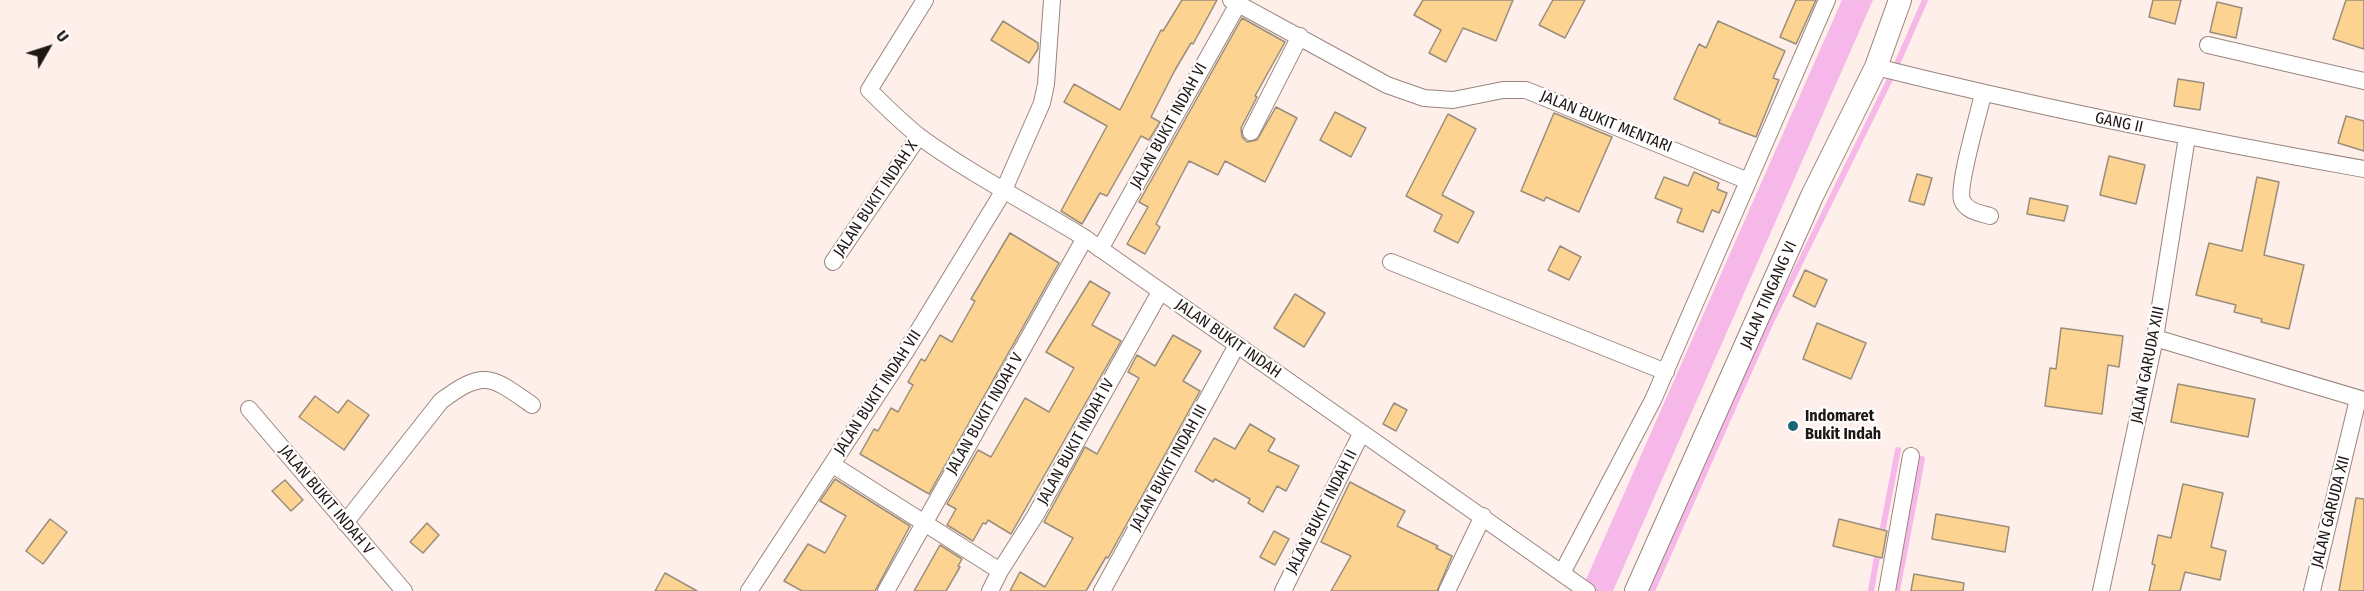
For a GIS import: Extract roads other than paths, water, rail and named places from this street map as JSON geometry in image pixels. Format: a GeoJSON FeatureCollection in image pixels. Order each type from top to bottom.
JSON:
{"type":"FeatureCollection","features":[{"type":"Feature","properties":{"kind":"main road","name":"JALAN TINGANG VI"},"geometry":{"type":"LineString","coordinates":[[1636,591],[1812,196],[1876,67],[1900,0]]}},
{"type":"Feature","properties":{"kind":"street","name":"JALAN BUKIT INDAH"},"geometry":{"type":"LineString","coordinates":[[925,0],[869,90],[919,136],[1003,192],[1036,208],[1084,238],[1584,589]]}},
{"type":"Feature","properties":{"kind":"street","name":"JALAN BUKIT INDAH VII"},"geometry":{"type":"LineString","coordinates":[[749,591],[906,351],[1003,192],[1042,103],[1046,84],[1052,0]]}},
{"type":"Feature","properties":{"kind":"street"},"geometry":{"type":"LineString","coordinates":[[1562,573],[1666,372],[1827,0]]}},
{"type":"Feature","properties":{"kind":"street","name":"JALAN BUKIT MENTARI"},"geometry":{"type":"LineString","coordinates":[[1234,2],[1387,85],[1424,98],[1453,100],[1503,90],[1526,90],[1748,181]]}},
{"type":"Feature","properties":{"kind":"street","name":"JALAN BUKIT INDAH VI"},"geometry":{"type":"LineString","coordinates":[[1100,249],[1234,2]]}},
{"type":"Feature","properties":{"kind":"street"},"geometry":{"type":"LineString","coordinates":[[1251,132],[1300,36]]}},
{"type":"Feature","properties":{"kind":"street"},"geometry":{"type":"LineString","coordinates":[[2208,45],[2364,81]]}},
{"type":"Feature","properties":{"kind":"street","name":"GANG II"},"geometry":{"type":"LineString","coordinates":[[1876,67],[1983,94],[2187,137],[2364,169]]}},
{"type":"Feature","properties":{"kind":"street"},"geometry":{"type":"LineString","coordinates":[[1983,94],[1961,198],[1966,207],[1990,216]]}},
{"type":"Feature","properties":{"kind":"street","name":"JALAN BUKIT INDAH X"},"geometry":{"type":"LineString","coordinates":[[833,262],[919,136]]}},
{"type":"Feature","properties":{"kind":"street","name":"JALAN GARUDA XIII"},"geometry":{"type":"LineString","coordinates":[[2100,591],[2155,338],[2187,137]]}},
{"type":"Feature","properties":{"kind":"street","name":"JALAN BUKIT INDAH V"},"geometry":{"type":"LineString","coordinates":[[886,591],[1084,238]]}},
{"type":"Feature","properties":{"kind":"street"},"geometry":{"type":"LineString","coordinates":[[1391,262],[1666,372]]}},
{"type":"Feature","properties":{"kind":"street","name":"JALAN BUKIT INDAH IV"},"geometry":{"type":"LineString","coordinates":[[990,591],[1035,516],[1160,292]]}},
{"type":"Feature","properties":{"kind":"street"},"geometry":{"type":"LineString","coordinates":[[2155,338],[2361,400]]}},
{"type":"Feature","properties":{"kind":"street","name":"JALAN BUKIT INDAH III"},"geometry":{"type":"LineString","coordinates":[[1102,591],[1237,345]]}},
{"type":"Feature","properties":{"kind":"street"},"geometry":{"type":"LineString","coordinates":[[345,523],[441,401],[461,387],[482,379],[499,382],[532,405]]}},
{"type":"Feature","properties":{"kind":"street","name":"JALAN GARUDA XII"},"geometry":{"type":"LineString","coordinates":[[2312,591],[2361,400]]}},
{"type":"Feature","properties":{"kind":"street","name":"JALAN BUKIT INDAH V"},"geometry":{"type":"LineString","coordinates":[[249,409],[404,591]]}},
{"type":"Feature","properties":{"kind":"street","name":"JALAN BUKIT INDAH II"},"geometry":{"type":"LineString","coordinates":[[1282,591],[1361,434]]}},
{"type":"Feature","properties":{"kind":"street"},"geometry":{"type":"LineString","coordinates":[[1887,591],[1911,456]]}},
{"type":"Feature","properties":{"kind":"street"},"geometry":{"type":"LineString","coordinates":[[832,465],[1000,571]]}},
{"type":"Feature","properties":{"kind":"street"},"geometry":{"type":"LineString","coordinates":[[1447,591],[1483,516]]}},
{"type":"Feature","properties":{"kind":"waterway"},"geometry":{"type":"LineString","coordinates":[[1652,591],[1770,324],[1894,71],[1925,0]]}},
{"type":"Feature","properties":{"kind":"waterway"},"geometry":{"type":"LineString","coordinates":[[1881,538],[1898,450]]}},
{"type":"Feature","properties":{"kind":"waterway"},"geometry":{"type":"LineString","coordinates":[[1897,591],[1922,459]]}},
{"type":"Feature","properties":{"kind":"waterway"},"geometry":{"type":"LineString","coordinates":[[1871,591],[1878,551]]}},
{"type":"Feature","properties":{"kind":"place","name":"Indomaret Bukit Indah"},"geometry":{"type":"Point","coordinates":[1793,426]}}]}
